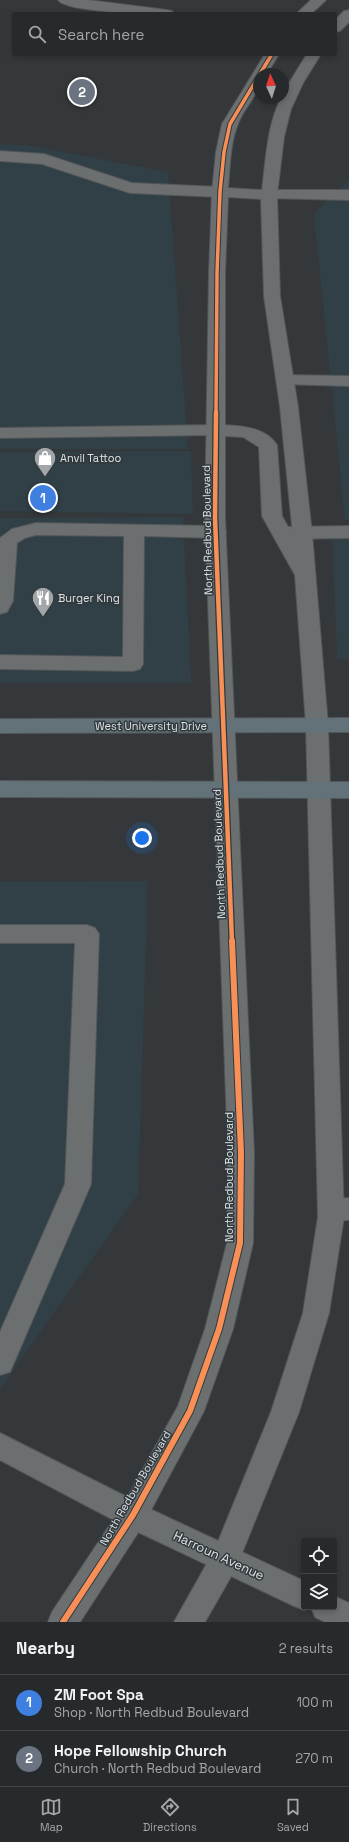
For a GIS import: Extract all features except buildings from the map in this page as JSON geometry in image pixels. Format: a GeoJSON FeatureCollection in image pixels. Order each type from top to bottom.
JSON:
{"type":"FeatureCollection","features":[{"type":"Feature","properties":{"kind":"highway","name":"West University Drive"},"geometry":{"type":"LineString","coordinates":[[0,726],[349,725]]}},
{"type":"Feature","properties":{"kind":"highway"},"geometry":{"type":"LineString","coordinates":[[0,789],[349,790]]}},
{"type":"Feature","properties":{"kind":"street"},"geometry":{"type":"LineString","coordinates":[[65,0],[70,2],[151,12]]}},
{"type":"Feature","properties":{"kind":"street"},"geometry":{"type":"LineString","coordinates":[[305,12],[319,0]]}},
{"type":"Feature","properties":{"kind":"street"},"geometry":{"type":"LineString","coordinates":[[337,26],[349,14]]}},
{"type":"Feature","properties":{"kind":"street","name":"North Redbud Boulevard"},"geometry":{"type":"LineString","coordinates":[[62,1622],[133,1515],[190,1411],[219,1329],[240,1243],[241,1153],[216,532],[217,274],[220,192],[224,152],[231,120],[271,56]]}},
{"type":"Feature","properties":{"kind":"street"},"geometry":{"type":"LineString","coordinates":[[189,1622],[226,1558],[284,1412],[316,1313],[340,1209],[317,725],[302,533],[285,380],[272,296],[269,194],[276,137],[283,109],[296,83],[313,56]]}},
{"type":"Feature","properties":{"kind":"street"},"geometry":{"type":"LineString","coordinates":[[0,156],[44,159],[130,188],[269,194],[349,195]]}},
{"type":"Feature","properties":{"kind":"street"},"geometry":{"type":"LineString","coordinates":[[285,380],[349,381]]}},
{"type":"Feature","properties":{"kind":"street"},"geometry":{"type":"LineString","coordinates":[[0,433],[216,430],[247,432],[268,445],[272,516],[305,576]]}},
{"type":"Feature","properties":{"kind":"street"},"geometry":{"type":"LineString","coordinates":[[0,607],[3,601],[8,541],[19,533],[36,529],[216,532]]}},
{"type":"Feature","properties":{"kind":"street"},"geometry":{"type":"LineString","coordinates":[[0,662],[133,664],[134,530]]}},
{"type":"Feature","properties":{"kind":"street"},"geometry":{"type":"LineString","coordinates":[[281,533],[349,532]]}},
{"type":"Feature","properties":{"kind":"street"},"geometry":{"type":"LineString","coordinates":[[0,934],[87,934],[78,1184],[0,1364]]}},
{"type":"Feature","properties":{"kind":"street","name":"Harroun Avenue"},"geometry":{"type":"LineString","coordinates":[[0,1446],[133,1515],[301,1595]]}},
{"type":"Feature","properties":{"kind":"street"},"geometry":{"type":"LineString","coordinates":[[332,1610],[349,1618]]}},
{"type":"Feature","properties":{"kind":"shaded area"},"geometry":{"type":"Polygon","coordinates":[[[0,144],[31,146],[168,172],[188,449],[0,449],[0,144]]]}},
{"type":"Feature","properties":{"kind":"shaded area"},"geometry":{"type":"Polygon","coordinates":[[[349,179],[349,520],[345,520],[314,214],[349,179]]]}},
{"type":"Feature","properties":{"kind":"shaded area"},"geometry":{"type":"Polygon","coordinates":[[[191,451],[193,514],[0,511],[0,452],[191,451]]]}},
{"type":"Feature","properties":{"kind":"shaded area"},"geometry":{"type":"Polygon","coordinates":[[[183,517],[191,683],[0,683],[0,518],[183,517]]]}},
{"type":"Feature","properties":{"kind":"shaded area"},"geometry":{"type":"Polygon","coordinates":[[[332,527],[349,527],[349,659],[337,659],[332,527]]]}},
{"type":"Feature","properties":{"kind":"shaded area"},"geometry":{"type":"Polygon","coordinates":[[[148,881],[138,1194],[0,1389],[0,882],[148,881]]]}},
{"type":"Feature","properties":{"kind":"cycle path"},"geometry":{"type":"LineString","coordinates":[[63,1622],[133,1515],[190,1411],[219,1329],[240,1243],[241,1153],[215,518],[217,273],[220,192],[224,152],[230,124],[271,56]]}},
{"type":"Feature","properties":{"kind":"place","name":"Hope Fellowship Church"},"geometry":{"type":"Point","coordinates":[82,92]}},
{"type":"Feature","properties":{"kind":"place","name":"Anvil Tattoo"},"geometry":{"type":"Point","coordinates":[45,478]}},
{"type":"Feature","properties":{"kind":"place","name":"ZM Foot Spa"},"geometry":{"type":"Point","coordinates":[43,498]}},
{"type":"Feature","properties":{"kind":"place","name":"Burger King"},"geometry":{"type":"Point","coordinates":[43,618]}}]}
